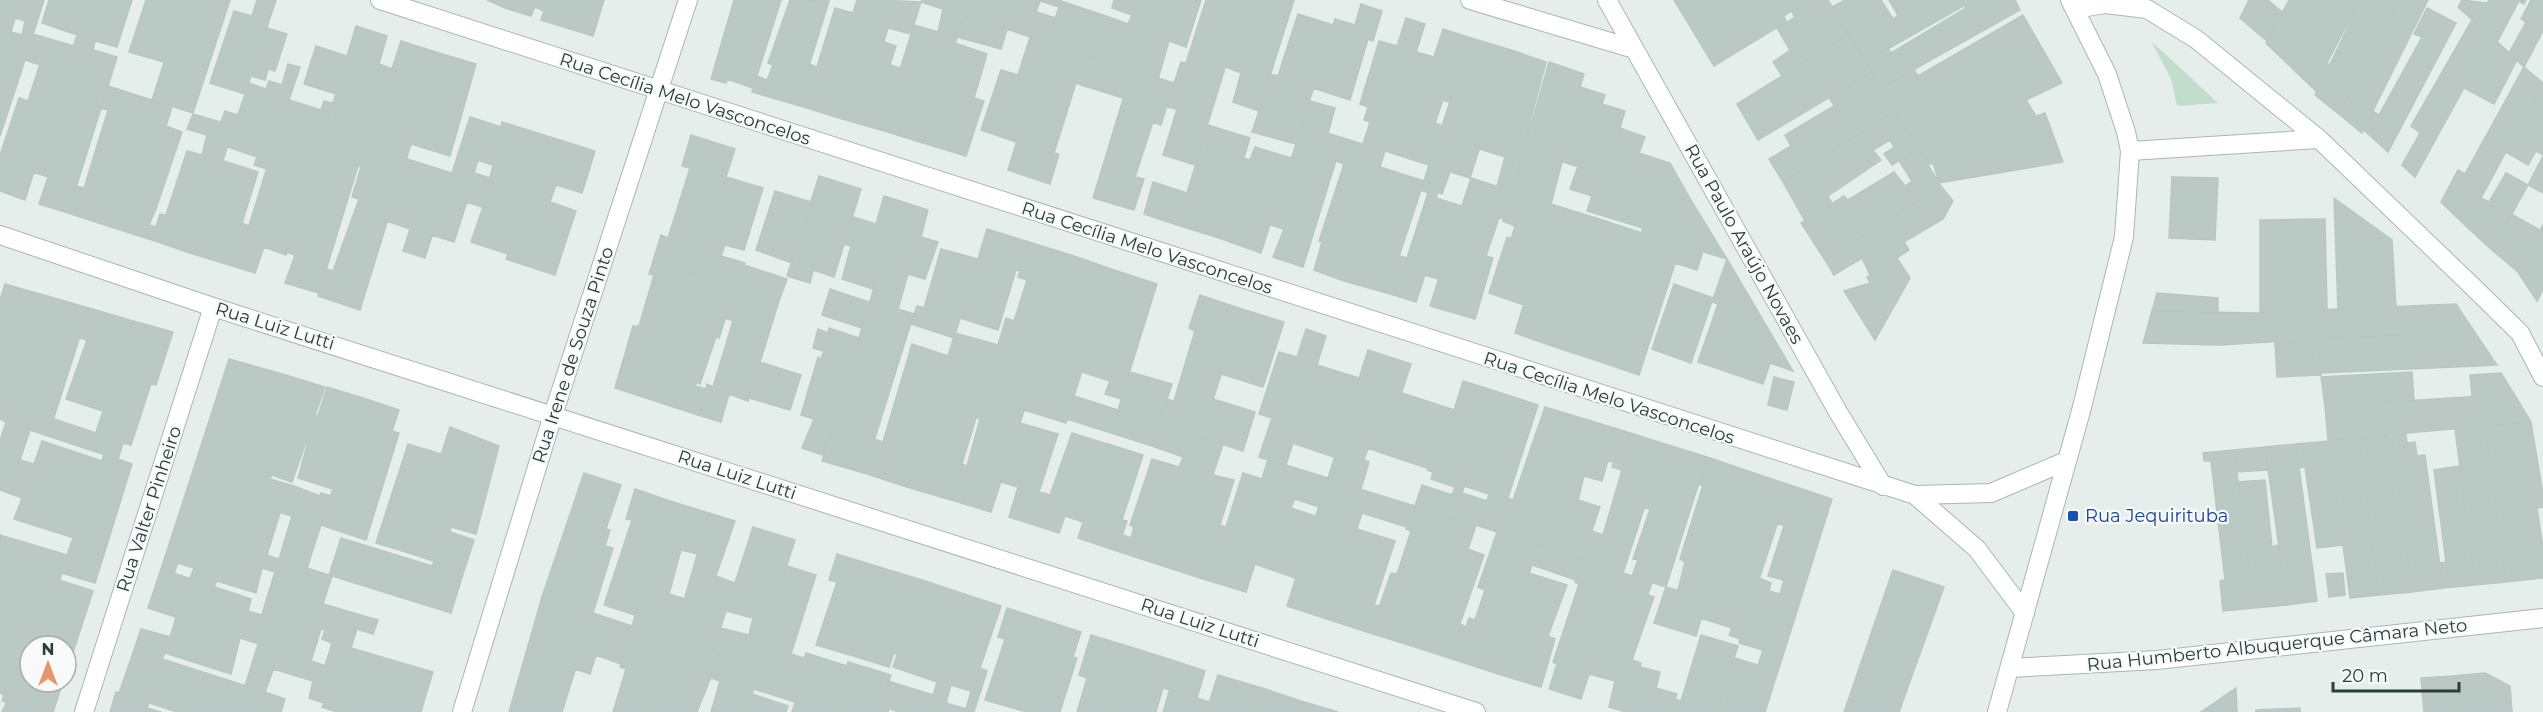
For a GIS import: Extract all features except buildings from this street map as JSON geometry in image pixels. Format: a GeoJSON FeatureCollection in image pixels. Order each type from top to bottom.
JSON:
{"type":"FeatureCollection","features":[{"type":"Feature","properties":{"kind":"street","name":"Rua Cecília Melo Vasconcelos"},"geometry":{"type":"LineString","coordinates":[[380,0],[1915,495],[1991,493],[2066,461]]}},
{"type":"Feature","properties":{"kind":"street","name":"Rua Irene de Souza Pinto"},"geometry":{"type":"LineString","coordinates":[[462,712],[553,415],[688,0]]}},
{"type":"Feature","properties":{"kind":"street"},"geometry":{"type":"LineString","coordinates":[[1470,0],[1634,49]]}},
{"type":"Feature","properties":{"kind":"street","name":"Rua Paulo Araújo Novaes"},"geometry":{"type":"LineString","coordinates":[[1607,0],[1838,412],[1883,486]]}},
{"type":"Feature","properties":{"kind":"street"},"geometry":{"type":"LineString","coordinates":[[1998,712],[2081,411],[2124,237],[2130,151],[2107,74],[2072,5],[2105,4],[2147,9],[2196,39],[2319,139],[2520,333],[2543,377]]}},
{"type":"Feature","properties":{"kind":"street"},"geometry":{"type":"LineString","coordinates":[[2130,151],[2319,139]]}},
{"type":"Feature","properties":{"kind":"street","name":"Rua Luiz Lutti"},"geometry":{"type":"LineString","coordinates":[[0,235],[213,307],[1476,712]]}},
{"type":"Feature","properties":{"kind":"street","name":"Rua Valter Pinheiro"},"geometry":{"type":"LineString","coordinates":[[84,712],[213,307]]}},
{"type":"Feature","properties":{"kind":"street","name":"Rua Cecília Melo Vasconcelos"},"geometry":{"type":"LineString","coordinates":[[1915,495],[1977,549],[2025,613]]}},
{"type":"Feature","properties":{"kind":"street","name":"Rua Humberto Albuquerque Câmara Neto"},"geometry":{"type":"LineString","coordinates":[[2010,668],[2157,660],[2543,618]]}},
{"type":"Feature","properties":{"kind":"green space"},"geometry":{"type":"Polygon","coordinates":[[[2151,41],[2218,103],[2177,106],[2171,79],[2151,41]]]}},
{"type":"Feature","properties":{"kind":"place","name":"Rua Jequirituba"},"geometry":{"type":"Point","coordinates":[2073,516]}}]}
